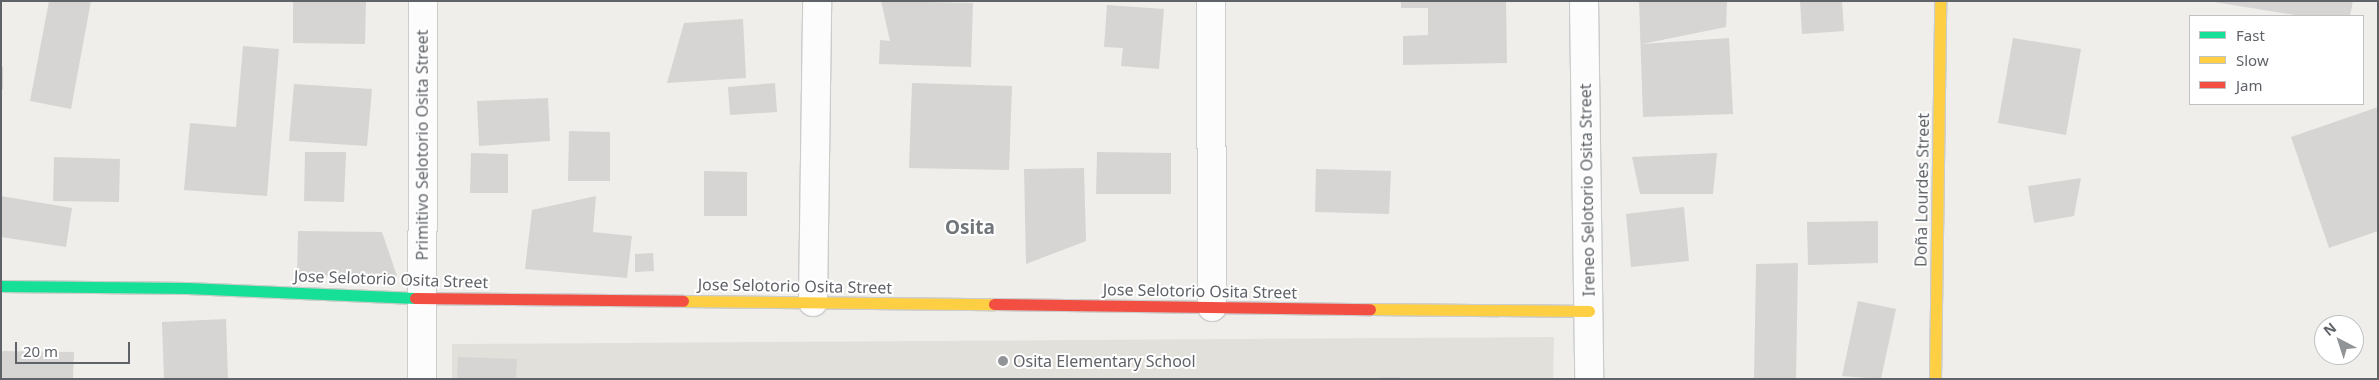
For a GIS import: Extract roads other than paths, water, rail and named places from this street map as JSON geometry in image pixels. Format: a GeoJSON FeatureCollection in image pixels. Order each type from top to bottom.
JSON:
{"type":"FeatureCollection","features":[{"type":"Feature","properties":{"kind":"street","name":"Primitivo Selotorio Osita Street"},"geometry":{"type":"LineString","coordinates":[[422,379],[423,1]]}},
{"type":"Feature","properties":{"kind":"street"},"geometry":{"type":"LineString","coordinates":[[813,302],[817,1]]}},
{"type":"Feature","properties":{"kind":"street"},"geometry":{"type":"LineString","coordinates":[[1211,1],[1212,307]]}},
{"type":"Feature","properties":{"kind":"street","name":"Ireneo Selotorio Osita Street"},"geometry":{"type":"LineString","coordinates":[[1584,1],[1589,379]]}},
{"type":"Feature","properties":{"kind":"street","name":"Doña Lourdes Street"},"geometry":{"type":"LineString","coordinates":[[1935,379],[1940,1]]}},
{"type":"Feature","properties":{"kind":"street","name":"Jose Selotorio Osita Street"},"geometry":{"type":"LineString","coordinates":[[1,286],[187,288],[422,298],[1589,311]]}},
{"type":"Feature","properties":{"kind":"place","name":"Osita Elementary School"},"geometry":{"type":"Point","coordinates":[1003,361]}},
{"type":"Feature","properties":{"kind":"district","name":"Osita"},"geometry":{"type":"Point","coordinates":[970,228]}}]}
